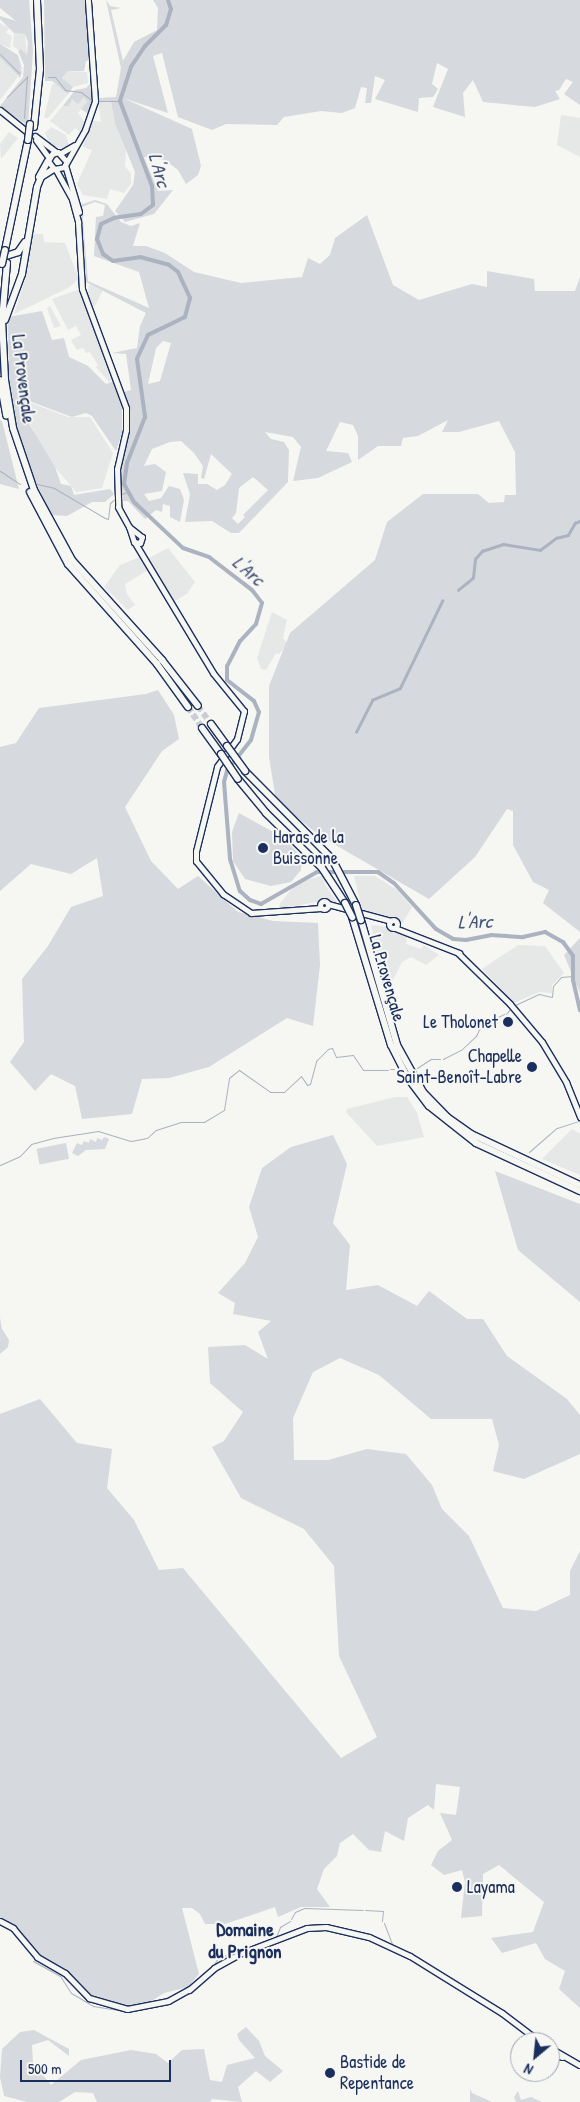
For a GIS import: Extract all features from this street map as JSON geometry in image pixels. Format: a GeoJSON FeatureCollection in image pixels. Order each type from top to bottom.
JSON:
{"type":"FeatureCollection","features":[{"type":"Feature","properties":{"kind":"highway","name":"La Provençale"},"geometry":{"type":"LineString","coordinates":[[0,282],[3,261],[32,140],[30,128],[36,68],[32,0]]}},
{"type":"Feature","properties":{"kind":"highway","name":"La Provençale"},"geometry":{"type":"LineString","coordinates":[[30,128],[40,69],[36,0]]}},
{"type":"Feature","properties":{"kind":"highway"},"geometry":{"type":"LineString","coordinates":[[3,261],[18,252],[25,244],[31,195],[49,160]]}},
{"type":"Feature","properties":{"kind":"highway"},"geometry":{"type":"LineString","coordinates":[[2,351],[5,315],[22,274],[37,187],[41,177],[55,169]]}},
{"type":"Feature","properties":{"kind":"highway","name":"La Provençale"},"geometry":{"type":"LineString","coordinates":[[3,261],[2,351],[13,428],[46,521],[89,582],[162,660],[198,706]]}},
{"type":"Feature","properties":{"kind":"highway","name":"La Provençale"},"geometry":{"type":"LineString","coordinates":[[0,380],[17,455],[46,521],[86,587],[157,664],[188,707]]}},
{"type":"Feature","properties":{"kind":"highway","name":"La Provençale"},"geometry":{"type":"LineString","coordinates":[[211,724],[245,771],[332,859],[346,882],[361,920],[390,1024],[404,1066]]}},
{"type":"Feature","properties":{"kind":"highway","name":"La Provençale"},"geometry":{"type":"LineString","coordinates":[[202,728],[238,779],[266,813],[315,860],[345,903],[352,917],[385,1026],[404,1066],[421,1093],[444,1121],[476,1143],[580,1191]]}},
{"type":"Feature","properties":{"kind":"highway","name":"La Provençale"},"geometry":{"type":"LineString","coordinates":[[421,1093],[447,1117],[471,1134],[580,1185]]}},
{"type":"Feature","properties":{"kind":"main road"},"geometry":{"type":"LineString","coordinates":[[55,169],[65,163],[87,125],[94,106],[95,96],[88,0]]}},
{"type":"Feature","properties":{"kind":"main road"},"geometry":{"type":"LineString","coordinates":[[0,110],[30,128]]}},
{"type":"Feature","properties":{"kind":"main road"},"geometry":{"type":"LineString","coordinates":[[49,160],[58,153],[73,146],[87,125]]}},
{"type":"Feature","properties":{"kind":"main road"},"geometry":{"type":"LineString","coordinates":[[32,140],[58,153],[65,163],[77,203],[85,289],[126,408],[126,430],[117,469],[120,514],[135,535],[144,558],[213,673],[244,708],[238,736],[216,767],[195,857],[199,866],[224,894],[256,914],[328,906],[393,925],[433,944],[458,953],[512,1005],[529,1026],[566,1082],[580,1117]]}},
{"type":"Feature","properties":{"kind":"main road"},"geometry":{"type":"LineString","coordinates":[[32,140],[55,169],[74,207],[80,239],[82,289],[109,357]]}},
{"type":"Feature","properties":{"kind":"main road"},"geometry":{"type":"LineString","coordinates":[[135,535],[142,538],[138,543]]}},
{"type":"Feature","properties":{"kind":"main road"},"geometry":{"type":"LineString","coordinates":[[0,1921],[13,1928],[33,1953],[65,1973],[90,1998],[127,2009],[168,2001],[188,1990],[229,1960],[311,1927],[346,1931],[380,1942],[430,1968],[457,1984],[478,2001],[506,2015],[527,2032]]}},
{"type":"Feature","properties":{"kind":"main road"},"geometry":{"type":"LineString","coordinates":[[506,2015],[522,2032]]}},
{"type":"Feature","properties":{"kind":"main road"},"geometry":{"type":"LineString","coordinates":[[560,2056],[580,2065]]}},
{"type":"Feature","properties":{"kind":"shaded area"},"geometry":{"type":"Polygon","coordinates":[[[0,0],[29,0],[33,51],[28,126],[0,106],[23,77],[24,65],[18,51],[21,49],[27,55],[28,42],[25,34],[14,33],[0,19],[0,16],[16,21],[0,8],[0,0]]]}},
{"type":"Feature","properties":{"kind":"shaded area"},"geometry":{"type":"Polygon","coordinates":[[[44,0],[86,0],[93,60],[86,61],[84,71],[68,71],[62,78],[73,87],[68,94],[52,81],[45,81],[44,0]]]}},
{"type":"Feature","properties":{"kind":"shaded area"},"geometry":{"type":"Polygon","coordinates":[[[106,0],[110,6],[121,8],[111,10],[123,61],[134,42],[157,30],[158,8],[153,0],[580,0],[580,105],[564,94],[573,82],[566,79],[559,90],[555,91],[560,99],[535,107],[483,102],[473,80],[463,93],[465,117],[433,107],[448,69],[437,63],[432,84],[438,89],[433,97],[419,98],[418,112],[375,99],[385,80],[375,76],[371,103],[365,103],[367,88],[361,87],[355,108],[342,113],[321,111],[284,117],[277,125],[226,124],[212,130],[178,117],[162,53],[153,56],[168,113],[123,98],[192,129],[201,166],[198,175],[186,184],[178,170],[165,160],[144,157],[158,191],[173,190],[154,214],[125,222],[115,211],[133,185],[135,172],[115,123],[111,101],[98,101],[98,98],[116,97],[121,68],[106,0]]]}},
{"type":"Feature","properties":{"kind":"shaded area"},"geometry":{"type":"Polygon","coordinates":[[[0,23],[9,28],[6,33],[12,36],[10,48],[0,44],[0,23]]]}},
{"type":"Feature","properties":{"kind":"shaded area"},"geometry":{"type":"Polygon","coordinates":[[[14,33],[25,34],[27,56],[13,46],[14,33]]]}},
{"type":"Feature","properties":{"kind":"shaded area"},"geometry":{"type":"Polygon","coordinates":[[[0,44],[18,55],[22,70],[19,67],[22,72],[20,78],[0,58],[0,44]]]}},
{"type":"Feature","properties":{"kind":"shaded area"},"geometry":{"type":"Polygon","coordinates":[[[0,58],[18,77],[0,100],[0,58]]]}},
{"type":"Feature","properties":{"kind":"shaded area"},"geometry":{"type":"Polygon","coordinates":[[[68,71],[87,72],[88,83],[73,87],[62,79],[68,71]]]}},
{"type":"Feature","properties":{"kind":"shaded area"},"geometry":{"type":"Polygon","coordinates":[[[52,84],[58,84],[68,94],[48,118],[44,118],[52,84]]]}},
{"type":"Feature","properties":{"kind":"shaded area"},"geometry":{"type":"Polygon","coordinates":[[[90,84],[93,98],[88,114],[81,109],[87,102],[84,97],[78,104],[72,99],[69,106],[63,106],[75,90],[86,88],[90,84]]]}},
{"type":"Feature","properties":{"kind":"shaded area"},"geometry":{"type":"Polygon","coordinates":[[[73,94],[84,97],[87,102],[78,113],[85,123],[80,132],[75,128],[69,135],[50,121],[73,94]]]}},
{"type":"Feature","properties":{"kind":"shaded area"},"geometry":{"type":"Polygon","coordinates":[[[98,101],[111,101],[126,148],[125,166],[131,174],[131,184],[124,193],[110,189],[107,199],[83,195],[77,184],[92,150],[83,147],[87,128],[91,120],[101,122],[98,101]]]}},
{"type":"Feature","properties":{"kind":"shaded area"},"geometry":{"type":"Polygon","coordinates":[[[561,115],[580,118],[580,157],[557,145],[561,115]]]}},
{"type":"Feature","properties":{"kind":"shaded area"},"geometry":{"type":"Polygon","coordinates":[[[51,127],[66,135],[69,145],[63,149],[50,144],[45,133],[51,127]]]}},
{"type":"Feature","properties":{"kind":"shaded area"},"geometry":{"type":"Polygon","coordinates":[[[9,132],[18,138],[1,159],[0,144],[9,132]]]}},
{"type":"Feature","properties":{"kind":"shaded area"},"geometry":{"type":"Polygon","coordinates":[[[95,200],[107,204],[121,222],[131,226],[140,223],[133,246],[146,246],[165,253],[194,272],[241,283],[302,277],[308,258],[320,264],[330,255],[335,238],[367,215],[393,285],[419,300],[472,284],[487,287],[487,271],[534,279],[535,291],[575,291],[580,277],[580,932],[543,903],[549,890],[533,882],[513,845],[513,811],[507,809],[475,857],[429,899],[320,836],[276,800],[269,757],[269,686],[290,633],[375,560],[387,522],[423,494],[478,494],[489,503],[504,502],[505,495],[516,495],[515,452],[499,421],[459,432],[442,432],[448,420],[418,436],[403,438],[401,446],[378,446],[358,460],[358,436],[353,425],[340,422],[326,451],[348,453],[352,462],[318,478],[293,481],[301,447],[293,437],[265,432],[271,439],[284,442],[289,450],[288,482],[239,533],[231,533],[212,521],[185,522],[190,494],[183,473],[198,474],[198,484],[207,484],[217,490],[225,485],[232,474],[211,454],[204,479],[201,478],[203,466],[194,453],[181,441],[170,442],[152,449],[144,466],[155,464],[166,472],[162,491],[144,494],[149,501],[161,498],[169,486],[180,489],[184,500],[180,522],[170,517],[170,506],[163,504],[162,512],[156,510],[145,519],[128,501],[120,501],[119,467],[128,410],[124,392],[131,390],[126,354],[112,353],[137,348],[140,326],[146,313],[86,282],[80,205],[95,200]],[[95,202],[82,207],[88,281],[149,308],[139,272],[94,256],[96,217],[103,216],[105,205],[95,202]],[[163,341],[156,348],[148,384],[160,381],[171,343],[163,341]],[[253,477],[239,488],[236,513],[232,518],[238,524],[245,517],[243,515],[268,490],[253,477]]]}},
{"type":"Feature","properties":{"kind":"shaded area"},"geometry":{"type":"Polygon","coordinates":[[[31,234],[43,234],[44,242],[65,243],[79,279],[68,288],[14,314],[25,280],[31,234]]]}},
{"type":"Feature","properties":{"kind":"shaded area"},"geometry":{"type":"Polygon","coordinates":[[[89,284],[103,290],[95,306],[92,305],[88,293],[89,284]]]}},
{"type":"Feature","properties":{"kind":"shaded area"},"geometry":{"type":"Polygon","coordinates":[[[80,289],[113,373],[109,375],[113,379],[109,382],[96,367],[98,365],[90,352],[86,353],[83,348],[77,350],[71,340],[81,335],[76,326],[68,330],[52,299],[80,289]]]}},
{"type":"Feature","properties":{"kind":"shaded area"},"geometry":{"type":"Polygon","coordinates":[[[50,306],[61,326],[54,328],[47,308],[50,306]]]}},
{"type":"Feature","properties":{"kind":"shaded area"},"geometry":{"type":"Polygon","coordinates":[[[42,311],[52,340],[64,338],[69,357],[88,366],[106,384],[114,381],[122,408],[122,433],[116,451],[92,416],[86,413],[72,417],[29,401],[25,417],[55,467],[61,484],[71,486],[74,495],[110,489],[114,494],[105,502],[92,502],[67,516],[51,515],[25,458],[9,396],[8,317],[42,311]]]}},
{"type":"Feature","properties":{"kind":"shaded area"},"geometry":{"type":"Polygon","coordinates":[[[31,403],[68,417],[90,417],[113,453],[102,488],[76,492],[44,454],[28,419],[31,403]]]}},
{"type":"Feature","properties":{"kind":"shaded area"},"geometry":{"type":"Polygon","coordinates":[[[0,420],[2,421],[19,489],[0,484],[0,420]]]}},
{"type":"Feature","properties":{"kind":"shaded area"},"geometry":{"type":"Polygon","coordinates":[[[168,548],[195,582],[187,594],[173,602],[147,559],[168,548]]]}},
{"type":"Feature","properties":{"kind":"shaded area"},"geometry":{"type":"Polygon","coordinates":[[[140,557],[148,570],[125,584],[127,594],[135,605],[128,610],[104,587],[120,565],[140,557]]]}},
{"type":"Feature","properties":{"kind":"shaded area"},"geometry":{"type":"Polygon","coordinates":[[[272,612],[287,620],[283,638],[288,644],[279,654],[276,653],[266,670],[261,669],[257,658],[272,612]]]}},
{"type":"Feature","properties":{"kind":"shaded area"},"geometry":{"type":"Polygon","coordinates":[[[158,690],[174,715],[179,739],[162,751],[125,807],[151,861],[178,889],[198,876],[238,912],[273,921],[318,923],[320,965],[313,1026],[287,1018],[209,1067],[169,1078],[142,1079],[132,1114],[82,1119],[75,1086],[51,1074],[35,1091],[10,1062],[24,1042],[22,979],[48,946],[71,907],[103,896],[97,858],[71,874],[31,864],[0,891],[0,747],[16,743],[39,708],[146,694],[158,690]]]}},
{"type":"Feature","properties":{"kind":"shaded area","name":"Haras de la Buissonne"},"geometry":{"type":"Polygon","coordinates":[[[239,813],[284,838],[302,858],[301,870],[291,882],[271,886],[245,879],[233,861],[232,832],[239,813]]]}},
{"type":"Feature","properties":{"kind":"shaded area"},"geometry":{"type":"Polygon","coordinates":[[[324,875],[327,879],[324,883],[337,902],[334,905],[321,901],[279,909],[280,903],[297,883],[324,875]]]}},
{"type":"Feature","properties":{"kind":"shaded area"},"geometry":{"type":"Polygon","coordinates":[[[354,876],[375,876],[397,890],[412,907],[402,924],[362,909],[354,876]]]}},
{"type":"Feature","properties":{"kind":"shaded area"},"geometry":{"type":"Polygon","coordinates":[[[371,925],[388,927],[407,935],[406,944],[421,949],[424,945],[439,955],[426,965],[411,957],[402,962],[386,993],[371,925]]]}},
{"type":"Feature","properties":{"kind":"shaded area"},"geometry":{"type":"Polygon","coordinates":[[[580,938],[580,993],[564,955],[580,938]]]}},
{"type":"Feature","properties":{"kind":"shaded area"},"geometry":{"type":"Polygon","coordinates":[[[518,945],[545,946],[564,973],[552,985],[552,993],[539,992],[514,1003],[482,969],[518,945]]]}},
{"type":"Feature","properties":{"kind":"shaded area"},"geometry":{"type":"Polygon","coordinates":[[[395,1097],[407,1097],[417,1113],[424,1137],[377,1146],[346,1112],[347,1109],[395,1097]]]}},
{"type":"Feature","properties":{"kind":"shaded area"},"geometry":{"type":"Polygon","coordinates":[[[572,1129],[580,1134],[580,1175],[542,1159],[572,1129]]]}},
{"type":"Feature","properties":{"kind":"shaded area"},"geometry":{"type":"Polygon","coordinates":[[[333,1135],[347,1164],[333,1223],[350,1245],[346,1290],[378,1285],[417,1306],[429,1291],[467,1319],[483,1319],[507,1356],[567,1399],[580,1415],[580,1454],[524,1479],[493,1471],[499,1445],[492,1419],[431,1419],[379,1375],[340,1358],[313,1372],[293,1418],[294,1460],[328,1460],[367,1449],[406,1454],[432,1485],[442,1509],[469,1536],[503,1608],[536,1611],[570,1595],[570,1571],[580,1551],[580,2008],[559,1989],[565,1971],[545,1959],[536,1943],[502,1953],[491,1938],[533,1932],[544,1902],[499,1865],[483,1874],[482,1916],[461,1918],[465,1882],[462,1870],[444,1875],[431,1865],[438,1851],[452,1840],[440,1813],[456,1815],[460,1787],[436,1784],[434,1810],[428,1805],[408,1818],[404,1841],[385,1831],[381,1852],[369,1850],[353,1834],[340,1843],[337,1856],[324,1869],[317,1889],[330,1907],[301,1907],[278,1917],[275,1907],[225,1924],[205,1924],[200,1914],[192,1908],[182,1908],[199,1974],[188,1987],[164,1993],[148,2003],[128,2006],[91,1997],[35,1952],[11,1924],[0,1919],[0,1414],[40,1399],[77,1443],[112,1449],[107,1488],[134,1520],[159,1570],[183,1568],[341,1758],[377,1737],[339,1656],[334,1566],[304,1529],[241,1498],[212,1447],[224,1441],[243,1412],[210,1383],[208,1347],[245,1345],[268,1359],[258,1332],[271,1321],[233,1314],[235,1303],[218,1293],[245,1263],[258,1237],[249,1207],[262,1168],[291,1147],[333,1135]]]}},
{"type":"Feature","properties":{"kind":"shaded area"},"geometry":{"type":"Polygon","coordinates":[[[104,1137],[109,1139],[105,1149],[86,1150],[78,1156],[72,1153],[77,1143],[82,1145],[84,1141],[89,1143],[90,1139],[96,1142],[97,1138],[102,1140],[104,1137]]]}},
{"type":"Feature","properties":{"kind":"shaded area"},"geometry":{"type":"Polygon","coordinates":[[[66,1143],[69,1159],[40,1164],[37,1149],[66,1143]]]}},
{"type":"Feature","properties":{"kind":"shaded area"},"geometry":{"type":"Polygon","coordinates":[[[495,1171],[580,1204],[580,1302],[518,1250],[495,1171]]]}},
{"type":"Feature","properties":{"kind":"shaded area"},"geometry":{"type":"Polygon","coordinates":[[[0,1318],[2,1329],[9,1340],[8,1347],[0,1354],[0,1318]]]}},
{"type":"Feature","properties":{"kind":"shaded area"},"geometry":{"type":"Polygon","coordinates":[[[246,2027],[259,2041],[265,2056],[283,2071],[270,2082],[256,2071],[238,2087],[242,2102],[212,2099],[210,2102],[97,2102],[93,2093],[75,2092],[59,2102],[27,2102],[4,2096],[0,2077],[2,2049],[20,2032],[34,2030],[69,2049],[69,2056],[48,2040],[32,2045],[33,2063],[51,2085],[81,2060],[131,2050],[156,2054],[168,2063],[182,2050],[204,2049],[210,2080],[222,2082],[227,2065],[255,2058],[239,2040],[237,2034],[246,2027]]]}},
{"type":"Feature","properties":{"kind":"shaded area"},"geometry":{"type":"Polygon","coordinates":[[[470,2089],[472,2093],[492,2102],[470,2102],[470,2089]]]}},
{"type":"Feature","properties":{"kind":"shaded area"},"geometry":{"type":"Polygon","coordinates":[[[518,2091],[521,2100],[531,2097],[542,2102],[516,2102],[514,2097],[518,2091]]]}},
{"type":"Feature","properties":{"kind":"waterway","name":"L'Arc"},"geometry":{"type":"LineString","coordinates":[[168,0],[171,9],[166,25],[145,46],[131,67],[120,101],[152,186],[153,205],[141,214],[114,218],[101,224],[97,239],[103,254],[113,261],[140,257],[169,265],[178,272],[190,298],[185,317],[148,335],[137,359],[145,417],[127,463],[124,484],[134,502],[183,548],[209,557],[252,590],[262,603],[256,624],[240,641],[227,666],[227,680],[254,701],[259,712],[251,740],[227,771],[224,782],[230,859],[240,891],[250,900],[261,904],[317,872],[378,872],[394,883],[436,929],[453,939],[466,940],[491,935],[523,937],[545,932],[563,942],[573,956],[573,980],[580,1010]]}},
{"type":"Feature","properties":{"kind":"waterway"},"geometry":{"type":"LineString","coordinates":[[0,54],[19,73]]}},
{"type":"Feature","properties":{"kind":"waterway"},"geometry":{"type":"LineString","coordinates":[[24,118],[27,76]]}},
{"type":"Feature","properties":{"kind":"waterway"},"geometry":{"type":"LineString","coordinates":[[7,97],[27,77]]}},
{"type":"Feature","properties":{"kind":"waterway"},"geometry":{"type":"LineString","coordinates":[[48,77],[55,77],[65,90],[81,92],[93,101]]}},
{"type":"Feature","properties":{"kind":"waterway"},"geometry":{"type":"LineString","coordinates":[[97,101],[120,101]]}},
{"type":"Feature","properties":{"kind":"waterway"},"geometry":{"type":"LineString","coordinates":[[0,471],[20,484]]}},
{"type":"Feature","properties":{"kind":"waterway"},"geometry":{"type":"LineString","coordinates":[[37,484],[54,488],[108,519],[110,503],[116,498]]}},
{"type":"Feature","properties":{"kind":"waterway"},"geometry":{"type":"LineString","coordinates":[[119,495],[127,492]]}},
{"type":"Feature","properties":{"kind":"waterway"},"geometry":{"type":"LineString","coordinates":[[458,590],[473,578],[475,559],[482,551],[503,544],[540,550],[556,538],[568,535],[575,523],[580,521]]}},
{"type":"Feature","properties":{"kind":"waterway"},"geometry":{"type":"LineString","coordinates":[[356,732],[372,700],[400,688],[442,601]]}},
{"type":"Feature","properties":{"kind":"waterway"},"geometry":{"type":"LineString","coordinates":[[513,1006],[539,994],[552,997],[553,986],[561,977],[573,976]]}},
{"type":"Feature","properties":{"kind":"waterway"},"geometry":{"type":"LineString","coordinates":[[506,1014],[510,1009]]}},
{"type":"Feature","properties":{"kind":"waterway"},"geometry":{"type":"LineString","coordinates":[[443,1059],[461,1050],[476,1036],[482,1023],[497,1023],[498,1017],[504,1014]]}},
{"type":"Feature","properties":{"kind":"waterway"},"geometry":{"type":"LineString","coordinates":[[0,1165],[20,1156],[31,1144],[53,1138],[98,1131],[131,1141],[147,1138],[156,1130],[181,1122],[204,1122],[224,1110],[229,1078],[239,1070],[270,1092],[284,1092],[301,1076],[307,1085],[310,1084],[316,1061],[328,1049],[332,1048],[336,1057],[353,1055],[363,1070],[388,1070]]}},
{"type":"Feature","properties":{"kind":"waterway"},"geometry":{"type":"LineString","coordinates":[[417,1068],[431,1059],[440,1059]]}},
{"type":"Feature","properties":{"kind":"waterway"},"geometry":{"type":"LineString","coordinates":[[529,1152],[557,1128],[579,1121]]}},
{"type":"Feature","properties":{"kind":"waterway"},"geometry":{"type":"LineString","coordinates":[[291,1919],[295,1912],[304,1908],[363,1910]]}},
{"type":"Feature","properties":{"kind":"waterway"},"geometry":{"type":"LineString","coordinates":[[365,1910],[383,1911],[382,1921]]}},
{"type":"Feature","properties":{"kind":"waterway"},"geometry":{"type":"LineString","coordinates":[[213,1966],[218,1958],[276,1937],[280,1927],[290,1921]]}},
{"type":"Feature","properties":{"kind":"waterway"},"geometry":{"type":"LineString","coordinates":[[384,1923],[393,1946]]}},
{"type":"Feature","properties":{"kind":"waterway"},"geometry":{"type":"LineString","coordinates":[[33,1961],[60,1976],[71,1993],[93,2006],[126,2011]]}},
{"type":"Feature","properties":{"kind":"waterway"},"geometry":{"type":"LineString","coordinates":[[186,1989],[198,1978]]}},
{"type":"Feature","properties":{"kind":"waterway"},"geometry":{"type":"LineString","coordinates":[[161,2000],[174,1995]]}},
{"type":"Feature","properties":{"kind":"tunnel"},"geometry":{"type":"LineString","coordinates":[[198,706],[211,724]]}},
{"type":"Feature","properties":{"kind":"tunnel"},"geometry":{"type":"LineString","coordinates":[[188,707],[202,728]]}},
{"type":"Feature","properties":{"kind":"place","name":"Haras de la Buissonne"},"geometry":{"type":"Point","coordinates":[263,848]}},
{"type":"Feature","properties":{"kind":"place","name":"Le Tholonet"},"geometry":{"type":"Point","coordinates":[508,1022]}},
{"type":"Feature","properties":{"kind":"place","name":"Chapelle Saint-Benoît-Labre"},"geometry":{"type":"Point","coordinates":[532,1067]}},
{"type":"Feature","properties":{"kind":"place","name":"Layama"},"geometry":{"type":"Point","coordinates":[457,1887]}},
{"type":"Feature","properties":{"kind":"place","name":"Bastide de Repentance"},"geometry":{"type":"Point","coordinates":[330,2073]}},
{"type":"Feature","properties":{"kind":"district","name":"Domaine du Prignon"},"geometry":{"type":"Point","coordinates":[245,1941]}}]}
